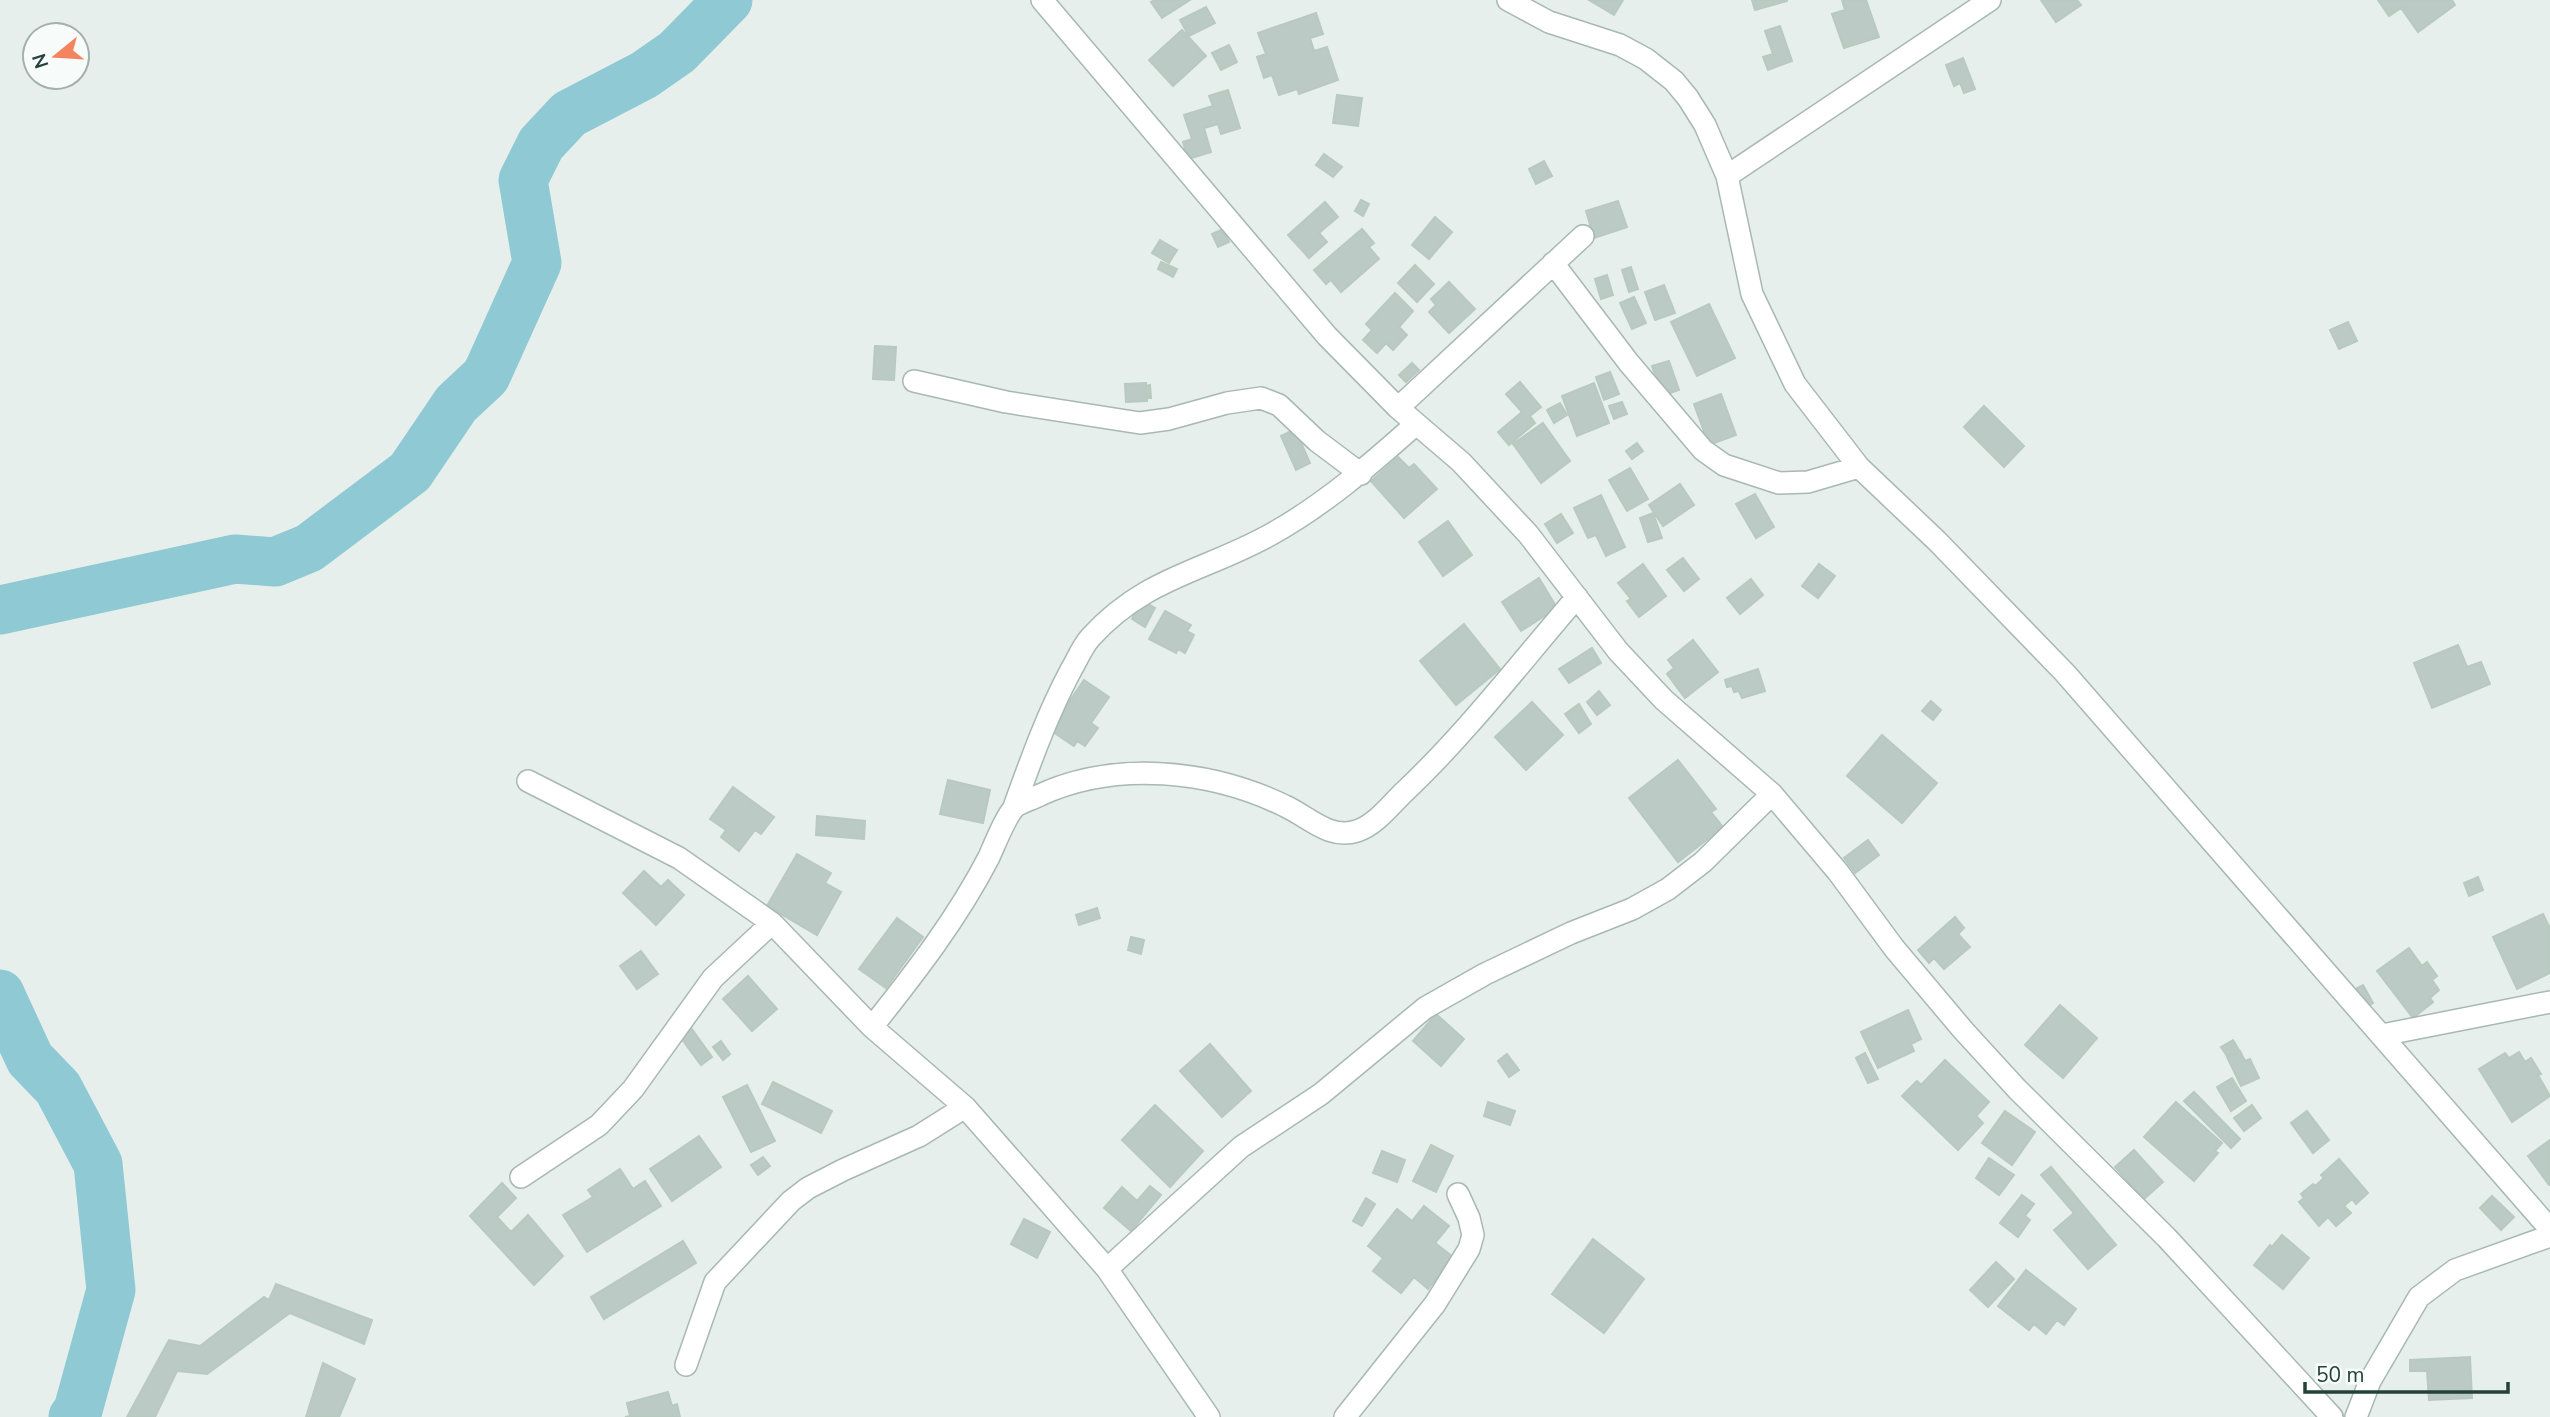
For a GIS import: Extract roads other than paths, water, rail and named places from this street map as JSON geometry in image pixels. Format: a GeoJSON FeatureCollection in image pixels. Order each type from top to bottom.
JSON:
{"type":"FeatureCollection","features":[{"type":"Feature","properties":{"kind":"street"},"geometry":{"type":"LineString","coordinates":[[1042,0],[1327,336],[1398,408],[1461,462],[1528,534],[1618,651],[1664,700],[1772,794],[1838,872],[1894,948],[1981,1050],[2167,1238],[2332,1417]]}},
{"type":"Feature","properties":{"kind":"street"},"geometry":{"type":"LineString","coordinates":[[1508,0],[1549,22],[1620,45],[1674,81],[1688,97],[1706,125],[1727,176],[1752,294],[1795,384],[1859,467],[1937,541],[2065,673],[2550,1229]]}},
{"type":"Feature","properties":{"kind":"street"},"geometry":{"type":"LineString","coordinates":[[1727,176],[1990,0]]}},
{"type":"Feature","properties":{"kind":"street"},"geometry":{"type":"LineString","coordinates":[[1398,408],[1583,236]]}},
{"type":"Feature","properties":{"kind":"street"},"geometry":{"type":"LineString","coordinates":[[1553,263],[1629,363],[1703,450],[1724,465],[1779,483],[1808,482],[1859,467]]}},
{"type":"Feature","properties":{"kind":"street"},"geometry":{"type":"LineString","coordinates":[[914,381],[1006,402],[1139,423],[1169,419],[1227,403],[1261,398],[1279,405],[1317,441],[1361,474]]}},
{"type":"Feature","properties":{"kind":"street"},"geometry":{"type":"LineString","coordinates":[[872,1027],[921,965],[975,885],[1014,807],[1044,724],[1088,640],[1123,607],[1148,590],[1267,536],[1308,512],[1361,474],[1416,424]]}},
{"type":"Feature","properties":{"kind":"street"},"geometry":{"type":"LineString","coordinates":[[1014,807],[1058,787],[1093,779],[1164,773],[1229,785],[1285,806],[1333,832],[1360,830],[1418,780],[1577,597]]}},
{"type":"Feature","properties":{"kind":"street"},"geometry":{"type":"LineString","coordinates":[[528,781],[679,858],[772,923],[872,1027],[965,1107],[1107,1269],[1209,1417]]}},
{"type":"Feature","properties":{"kind":"street"},"geometry":{"type":"LineString","coordinates":[[1107,1269],[1233,1154],[1321,1094],[1425,1008],[1485,974],[1571,933],[1632,909],[1668,889],[1703,862],[1772,794]]}},
{"type":"Feature","properties":{"kind":"street"},"geometry":{"type":"LineString","coordinates":[[521,1177],[599,1125],[633,1089],[713,978],[772,923]]}},
{"type":"Feature","properties":{"kind":"street"},"geometry":{"type":"LineString","coordinates":[[2382,1035],[2550,1002]]}},
{"type":"Feature","properties":{"kind":"street"},"geometry":{"type":"LineString","coordinates":[[686,1365],[715,1282],[791,1202],[808,1188],[919,1136],[965,1107]]}},
{"type":"Feature","properties":{"kind":"street"},"geometry":{"type":"LineString","coordinates":[[1345,1417],[1435,1304],[1469,1249],[1474,1235],[1458,1194]]}},
{"type":"Feature","properties":{"kind":"street"},"geometry":{"type":"LineString","coordinates":[[2356,1417],[2370,1381],[2419,1297],[2455,1270],[2550,1236]]}},
{"type":"Feature","properties":{"kind":"waterway"},"geometry":{"type":"LineString","coordinates":[[0,610],[235,559],[275,562],[309,548],[410,472],[456,404],[486,376],[537,263],[523,180],[541,144],[569,114],[644,75],[677,52],[728,0]]}},
{"type":"Feature","properties":{"kind":"waterway"},"geometry":{"type":"LineString","coordinates":[[0,994],[30,1059],[58,1088],[98,1164],[111,1290],[78,1410],[73,1417]]}}]}
